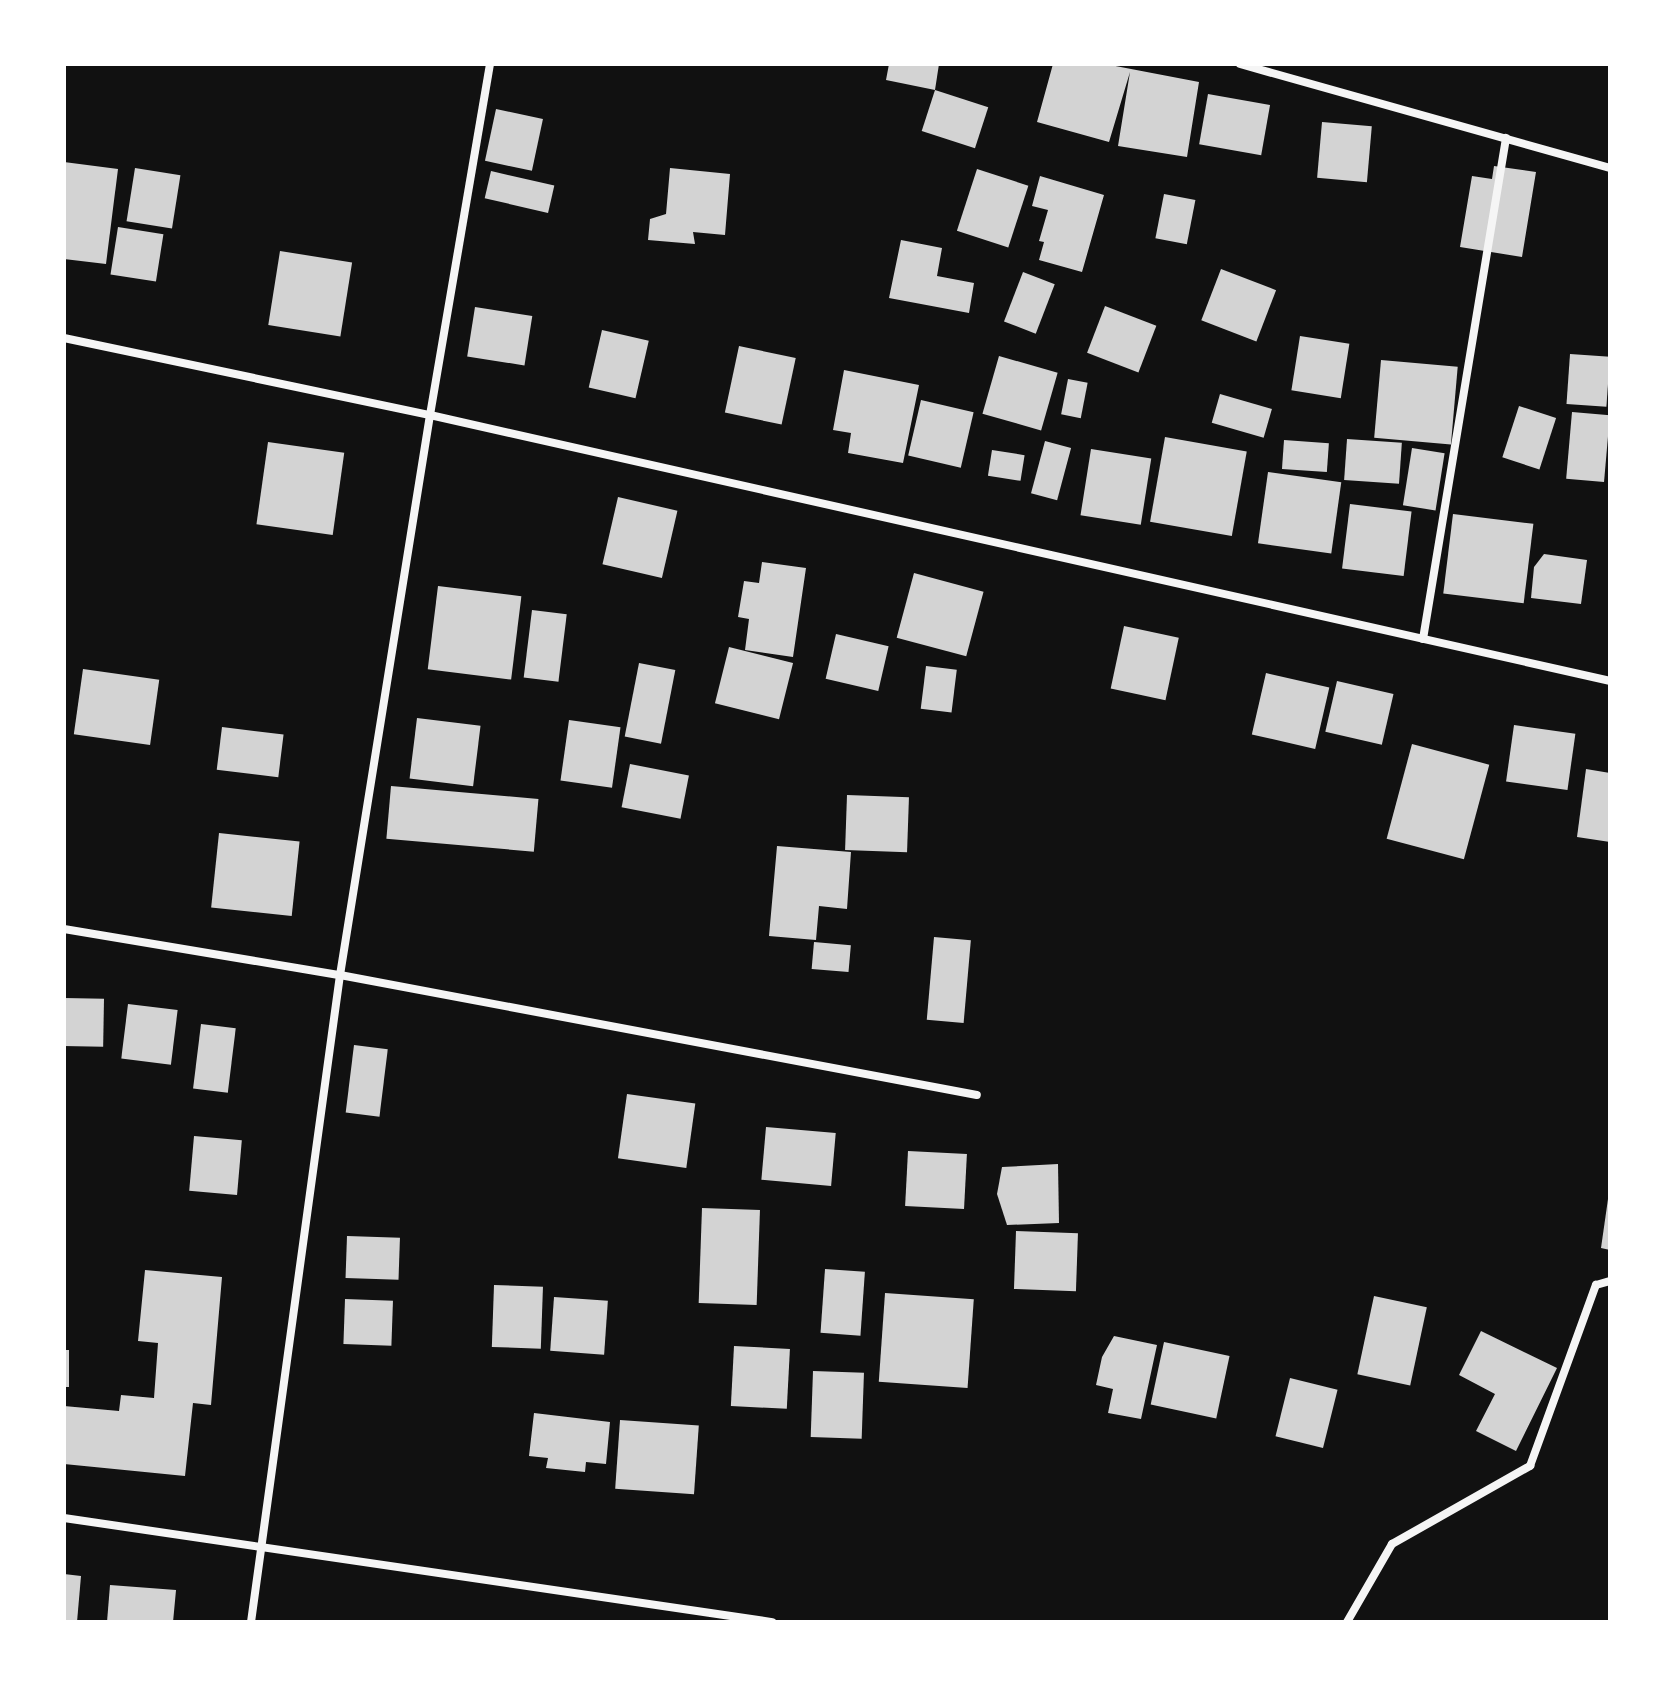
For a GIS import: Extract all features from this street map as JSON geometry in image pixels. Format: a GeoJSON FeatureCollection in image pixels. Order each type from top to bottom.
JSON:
{"type":"FeatureCollection","features":[{"type":"Feature","properties":{"kind":"street"},"geometry":{"type":"LineString","coordinates":[[251,1622],[340,975],[490,64]]}},
{"type":"Feature","properties":{"kind":"street"},"geometry":{"type":"LineString","coordinates":[[1240,64],[1610,168]]}},
{"type":"Feature","properties":{"kind":"street"},"geometry":{"type":"LineString","coordinates":[[1423,639],[1506,138]]}},
{"type":"Feature","properties":{"kind":"street"},"geometry":{"type":"LineString","coordinates":[[64,338],[430,415],[1610,681]]}},
{"type":"Feature","properties":{"kind":"street"},"geometry":{"type":"LineString","coordinates":[[64,929],[340,975],[977,1095]]}},
{"type":"Feature","properties":{"kind":"street"},"geometry":{"type":"LineString","coordinates":[[1347,1622],[1392,1544],[1530,1466],[1596,1285],[1610,1281]]}},
{"type":"Feature","properties":{"kind":"street"},"geometry":{"type":"LineString","coordinates":[[64,1518],[772,1622]]}},
{"type":"Feature","properties":{"kind":"building"},"geometry":{"type":"Polygon","coordinates":[[[889,64],[939,64],[935,90],[886,80],[889,64]]]}},
{"type":"Feature","properties":{"kind":"building"},"geometry":{"type":"Polygon","coordinates":[[[1053,64],[1105,64],[1199,82],[1187,157],[1118,146],[1130,72],[1109,142],[1037,122],[1053,64]]]}},
{"type":"Feature","properties":{"kind":"building"},"geometry":{"type":"Polygon","coordinates":[[[935,90],[988,107],[975,148],[922,131],[935,90]]]}},
{"type":"Feature","properties":{"kind":"building"},"geometry":{"type":"Polygon","coordinates":[[[1208,94],[1270,105],[1261,155],[1199,144],[1208,94]]]}},
{"type":"Feature","properties":{"kind":"building"},"geometry":{"type":"Polygon","coordinates":[[[496,109],[543,119],[532,171],[485,161],[496,109]]]}},
{"type":"Feature","properties":{"kind":"building"},"geometry":{"type":"Polygon","coordinates":[[[1322,122],[1372,126],[1367,182],[1317,178],[1322,122]]]}},
{"type":"Feature","properties":{"kind":"building"},"geometry":{"type":"Polygon","coordinates":[[[64,162],[118,169],[106,264],[64,259],[64,162]]]}},
{"type":"Feature","properties":{"kind":"building"},"geometry":{"type":"Polygon","coordinates":[[[1494,166],[1536,172],[1522,257],[1460,247],[1472,176],[1492,179],[1494,166]]]}},
{"type":"Feature","properties":{"kind":"building"},"geometry":{"type":"Polygon","coordinates":[[[135,168],[180,175],[172,229],[127,221],[135,168]]]}},
{"type":"Feature","properties":{"kind":"building"},"geometry":{"type":"Polygon","coordinates":[[[670,168],[730,174],[725,235],[693,232],[695,244],[648,240],[650,219],[666,214],[670,168]]]}},
{"type":"Feature","properties":{"kind":"building"},"geometry":{"type":"Polygon","coordinates":[[[977,169],[1028,186],[1008,248],[957,231],[977,169]]]}},
{"type":"Feature","properties":{"kind":"building"},"geometry":{"type":"Polygon","coordinates":[[[491,171],[554,186],[548,213],[485,198],[491,171]]]}},
{"type":"Feature","properties":{"kind":"building"},"geometry":{"type":"Polygon","coordinates":[[[1040,176],[1104,195],[1082,272],[1039,260],[1044,242],[1039,241],[1048,210],[1032,206],[1040,176]]]}},
{"type":"Feature","properties":{"kind":"building"},"geometry":{"type":"Polygon","coordinates":[[[1164,194],[1195,200],[1187,244],[1155,238],[1164,194]]]}},
{"type":"Feature","properties":{"kind":"building"},"geometry":{"type":"Polygon","coordinates":[[[118,227],[163,234],[156,282],[110,274],[118,227]]]}},
{"type":"Feature","properties":{"kind":"building"},"geometry":{"type":"Polygon","coordinates":[[[901,240],[942,248],[937,276],[974,283],[969,313],[889,298],[901,240]]]}},
{"type":"Feature","properties":{"kind":"building"},"geometry":{"type":"Polygon","coordinates":[[[280,251],[352,262],[340,336],[268,325],[280,251]]]}},
{"type":"Feature","properties":{"kind":"building"},"geometry":{"type":"Polygon","coordinates":[[[1221,269],[1276,290],[1256,341],[1201,320],[1221,269]]]}},
{"type":"Feature","properties":{"kind":"building"},"geometry":{"type":"Polygon","coordinates":[[[1023,272],[1055,284],[1036,334],[1004,321],[1023,272]]]}},
{"type":"Feature","properties":{"kind":"building"},"geometry":{"type":"Polygon","coordinates":[[[1105,306],[1156,326],[1138,372],[1087,353],[1105,306]]]}},
{"type":"Feature","properties":{"kind":"building"},"geometry":{"type":"Polygon","coordinates":[[[475,307],[532,316],[524,365],[467,356],[475,307]]]}},
{"type":"Feature","properties":{"kind":"building"},"geometry":{"type":"Polygon","coordinates":[[[602,330],[649,341],[635,398],[589,387],[602,330]]]}},
{"type":"Feature","properties":{"kind":"building"},"geometry":{"type":"Polygon","coordinates":[[[1300,336],[1349,344],[1341,398],[1291,390],[1300,336]]]}},
{"type":"Feature","properties":{"kind":"building"},"geometry":{"type":"Polygon","coordinates":[[[739,346],[796,358],[782,425],[725,413],[739,346]]]}},
{"type":"Feature","properties":{"kind":"building"},"geometry":{"type":"Polygon","coordinates":[[[1570,354],[1610,357],[1606,407],[1567,404],[1570,354]]]}},
{"type":"Feature","properties":{"kind":"building"},"geometry":{"type":"Polygon","coordinates":[[[999,356],[1058,373],[1041,430],[982,414],[999,356]]]}},
{"type":"Feature","properties":{"kind":"building"},"geometry":{"type":"Polygon","coordinates":[[[1381,360],[1458,367],[1451,444],[1374,438],[1381,360]]]}},
{"type":"Feature","properties":{"kind":"building"},"geometry":{"type":"Polygon","coordinates":[[[844,370],[919,385],[903,463],[848,453],[851,433],[833,430],[844,370]]]}},
{"type":"Feature","properties":{"kind":"building"},"geometry":{"type":"Polygon","coordinates":[[[1068,379],[1088,383],[1081,418],[1061,414],[1068,379]]]}},
{"type":"Feature","properties":{"kind":"building"},"geometry":{"type":"Polygon","coordinates":[[[1220,394],[1272,409],[1264,438],[1212,423],[1220,394]]]}},
{"type":"Feature","properties":{"kind":"building"},"geometry":{"type":"Polygon","coordinates":[[[921,400],[974,412],[961,468],[908,456],[921,400]]]}},
{"type":"Feature","properties":{"kind":"building"},"geometry":{"type":"Polygon","coordinates":[[[1519,406],[1556,418],[1539,469],[1502,457],[1519,406]]]}},
{"type":"Feature","properties":{"kind":"building"},"geometry":{"type":"Polygon","coordinates":[[[1572,412],[1610,415],[1604,482],[1566,479],[1572,412]]]}},
{"type":"Feature","properties":{"kind":"building"},"geometry":{"type":"Polygon","coordinates":[[[1165,437],[1247,451],[1232,536],[1150,522],[1165,437]]]}},
{"type":"Feature","properties":{"kind":"building"},"geometry":{"type":"Polygon","coordinates":[[[1347,439],[1402,443],[1399,484],[1344,480],[1347,439]]]}},
{"type":"Feature","properties":{"kind":"building"},"geometry":{"type":"Polygon","coordinates":[[[1284,440],[1329,443],[1327,472],[1282,469],[1284,440]]]}},
{"type":"Feature","properties":{"kind":"building"},"geometry":{"type":"Polygon","coordinates":[[[1045,441],[1071,448],[1057,500],[1031,493],[1045,441]]]}},
{"type":"Feature","properties":{"kind":"building"},"geometry":{"type":"Polygon","coordinates":[[[268,442],[344,453],[333,535],[256,524],[268,442]]]}},
{"type":"Feature","properties":{"kind":"building"},"geometry":{"type":"Polygon","coordinates":[[[1412,448],[1445,453],[1436,510],[1403,505],[1412,448]]]}},
{"type":"Feature","properties":{"kind":"building"},"geometry":{"type":"Polygon","coordinates":[[[1091,449],[1151,459],[1141,525],[1081,515],[1091,449]]]}},
{"type":"Feature","properties":{"kind":"building"},"geometry":{"type":"Polygon","coordinates":[[[992,450],[1025,455],[1021,481],[988,476],[992,450]]]}},
{"type":"Feature","properties":{"kind":"building"},"geometry":{"type":"Polygon","coordinates":[[[1268,472],[1341,482],[1331,554],[1258,543],[1268,472]]]}},
{"type":"Feature","properties":{"kind":"building"},"geometry":{"type":"Polygon","coordinates":[[[618,497],[677,511],[662,578],[602,564],[618,497]]]}},
{"type":"Feature","properties":{"kind":"building"},"geometry":{"type":"Polygon","coordinates":[[[1350,504],[1412,512],[1404,576],[1342,569],[1350,504]]]}},
{"type":"Feature","properties":{"kind":"building"},"geometry":{"type":"Polygon","coordinates":[[[1453,514],[1533,524],[1524,603],[1443,593],[1453,514]]]}},
{"type":"Feature","properties":{"kind":"building"},"geometry":{"type":"Polygon","coordinates":[[[1544,554],[1587,560],[1581,604],[1531,598],[1534,567],[1544,554]]]}},
{"type":"Feature","properties":{"kind":"building"},"geometry":{"type":"Polygon","coordinates":[[[762,562],[806,568],[793,657],[745,650],[749,619],[738,617],[744,581],[759,583],[762,562]]]}},
{"type":"Feature","properties":{"kind":"building"},"geometry":{"type":"Polygon","coordinates":[[[914,573],[984,592],[966,656],[897,638],[914,573]]]}},
{"type":"Feature","properties":{"kind":"building"},"geometry":{"type":"Polygon","coordinates":[[[438,586],[521,596],[511,680],[428,669],[438,586]]]}},
{"type":"Feature","properties":{"kind":"building"},"geometry":{"type":"Polygon","coordinates":[[[532,610],[567,614],[558,682],[524,677],[532,610]]]}},
{"type":"Feature","properties":{"kind":"building"},"geometry":{"type":"Polygon","coordinates":[[[1124,626],[1179,638],[1165,700],[1111,689],[1124,626]]]}},
{"type":"Feature","properties":{"kind":"building"},"geometry":{"type":"Polygon","coordinates":[[[836,634],[889,646],[878,691],[826,679],[836,634]]]}},
{"type":"Feature","properties":{"kind":"building"},"geometry":{"type":"Polygon","coordinates":[[[729,647],[793,663],[779,719],[715,703],[729,647]]]}},
{"type":"Feature","properties":{"kind":"building"},"geometry":{"type":"Polygon","coordinates":[[[639,663],[675,670],[661,744],[625,737],[639,663]]]}},
{"type":"Feature","properties":{"kind":"building"},"geometry":{"type":"Polygon","coordinates":[[[926,666],[957,670],[952,712],[921,709],[926,666]]]}},
{"type":"Feature","properties":{"kind":"building"},"geometry":{"type":"Polygon","coordinates":[[[83,669],[159,680],[150,745],[74,734],[83,669]]]}},
{"type":"Feature","properties":{"kind":"building"},"geometry":{"type":"Polygon","coordinates":[[[1266,673],[1329,688],[1315,749],[1252,734],[1266,673]]]}},
{"type":"Feature","properties":{"kind":"building"},"geometry":{"type":"Polygon","coordinates":[[[1337,681],[1394,694],[1382,745],[1325,732],[1337,681]]]}},
{"type":"Feature","properties":{"kind":"building"},"geometry":{"type":"Polygon","coordinates":[[[417,718],[481,726],[473,786],[410,779],[417,718]]]}},
{"type":"Feature","properties":{"kind":"building"},"geometry":{"type":"Polygon","coordinates":[[[569,720],[620,727],[612,788],[561,780],[569,720]]]}},
{"type":"Feature","properties":{"kind":"building"},"geometry":{"type":"Polygon","coordinates":[[[1514,725],[1575,734],[1567,790],[1506,781],[1514,725]]]}},
{"type":"Feature","properties":{"kind":"building"},"geometry":{"type":"Polygon","coordinates":[[[222,727],[284,735],[278,777],[217,770],[222,727]]]}},
{"type":"Feature","properties":{"kind":"building"},"geometry":{"type":"Polygon","coordinates":[[[1412,744],[1489,765],[1464,859],[1387,839],[1412,744]]]}},
{"type":"Feature","properties":{"kind":"building"},"geometry":{"type":"Polygon","coordinates":[[[630,764],[689,775],[681,819],[622,807],[630,764]]]}},
{"type":"Feature","properties":{"kind":"building"},"geometry":{"type":"Polygon","coordinates":[[[1586,769],[1610,773],[1610,842],[1577,837],[1586,769]]]}},
{"type":"Feature","properties":{"kind":"building"},"geometry":{"type":"Polygon","coordinates":[[[391,786],[538,799],[534,852],[386,839],[391,786]]]}},
{"type":"Feature","properties":{"kind":"building"},"geometry":{"type":"Polygon","coordinates":[[[847,795],[909,797],[907,852],[845,850],[847,795]]]}},
{"type":"Feature","properties":{"kind":"building"},"geometry":{"type":"Polygon","coordinates":[[[219,833],[300,841],[292,916],[211,908],[219,833]]]}},
{"type":"Feature","properties":{"kind":"building"},"geometry":{"type":"Polygon","coordinates":[[[777,846],[851,852],[847,909],[819,906],[816,940],[769,936],[777,846]]]}},
{"type":"Feature","properties":{"kind":"building"},"geometry":{"type":"Polygon","coordinates":[[[934,937],[971,940],[964,1023],[927,1020],[934,937]]]}},
{"type":"Feature","properties":{"kind":"building"},"geometry":{"type":"Polygon","coordinates":[[[814,942],[851,945],[849,972],[812,969],[814,942]]]}},
{"type":"Feature","properties":{"kind":"building"},"geometry":{"type":"Polygon","coordinates":[[[64,998],[104,999],[103,1047],[64,1046],[64,998]]]}},
{"type":"Feature","properties":{"kind":"building"},"geometry":{"type":"Polygon","coordinates":[[[128,1004],[178,1010],[171,1065],[121,1059],[128,1004]]]}},
{"type":"Feature","properties":{"kind":"building"},"geometry":{"type":"Polygon","coordinates":[[[201,1024],[236,1028],[228,1093],[193,1089],[201,1024]]]}},
{"type":"Feature","properties":{"kind":"building"},"geometry":{"type":"Polygon","coordinates":[[[354,1045],[388,1049],[379,1117],[346,1112],[354,1045]]]}},
{"type":"Feature","properties":{"kind":"building"},"geometry":{"type":"Polygon","coordinates":[[[627,1094],[695,1104],[686,1168],[618,1158],[627,1094]]]}},
{"type":"Feature","properties":{"kind":"building"},"geometry":{"type":"Polygon","coordinates":[[[766,1127],[836,1133],[831,1186],[761,1180],[766,1127]]]}},
{"type":"Feature","properties":{"kind":"building"},"geometry":{"type":"Polygon","coordinates":[[[194,1136],[242,1140],[237,1195],[189,1191],[194,1136]]]}},
{"type":"Feature","properties":{"kind":"building"},"geometry":{"type":"Polygon","coordinates":[[[908,1151],[967,1154],[964,1209],[905,1206],[908,1151]]]}},
{"type":"Feature","properties":{"kind":"building"},"geometry":{"type":"Polygon","coordinates":[[[1058,1164],[1059,1223],[1007,1225],[997,1194],[1002,1167],[1058,1164]]]}},
{"type":"Feature","properties":{"kind":"building"},"geometry":{"type":"Polygon","coordinates":[[[1610,1199],[1610,1250],[1601,1248],[1610,1199]]]}},
{"type":"Feature","properties":{"kind":"building"},"geometry":{"type":"Polygon","coordinates":[[[702,1208],[760,1210],[757,1305],[699,1303],[702,1208]]]}},
{"type":"Feature","properties":{"kind":"building"},"geometry":{"type":"Polygon","coordinates":[[[1016,1231],[1078,1233],[1076,1291],[1014,1289],[1016,1231]]]}},
{"type":"Feature","properties":{"kind":"building"},"geometry":{"type":"Polygon","coordinates":[[[347,1236],[400,1238],[399,1280],[346,1278],[347,1236]]]}},
{"type":"Feature","properties":{"kind":"building"},"geometry":{"type":"Polygon","coordinates":[[[825,1269],[865,1272],[860,1336],[821,1333],[825,1269]]]}},
{"type":"Feature","properties":{"kind":"building"},"geometry":{"type":"Polygon","coordinates":[[[145,1270],[222,1277],[211,1405],[193,1403],[185,1476],[64,1464],[64,1406],[119,1411],[121,1395],[154,1398],[158,1343],[138,1341],[145,1270]]]}},
{"type":"Feature","properties":{"kind":"building"},"geometry":{"type":"Polygon","coordinates":[[[494,1285],[543,1287],[541,1349],[492,1347],[494,1285]]]}},
{"type":"Feature","properties":{"kind":"building"},"geometry":{"type":"Polygon","coordinates":[[[885,1293],[974,1299],[968,1388],[879,1382],[885,1293]]]}},
{"type":"Feature","properties":{"kind":"building"},"geometry":{"type":"Polygon","coordinates":[[[1374,1296],[1427,1307],[1410,1385],[1357,1374],[1374,1296]]]}},
{"type":"Feature","properties":{"kind":"building"},"geometry":{"type":"Polygon","coordinates":[[[554,1297],[608,1301],[604,1355],[550,1351],[554,1297]]]}},
{"type":"Feature","properties":{"kind":"building"},"geometry":{"type":"Polygon","coordinates":[[[345,1299],[393,1301],[391,1346],[343,1344],[345,1299]]]}},
{"type":"Feature","properties":{"kind":"building"},"geometry":{"type":"Polygon","coordinates":[[[1481,1331],[1557,1368],[1516,1451],[1476,1431],[1495,1394],[1459,1375],[1481,1331]]]}},
{"type":"Feature","properties":{"kind":"building"},"geometry":{"type":"Polygon","coordinates":[[[1114,1336],[1157,1345],[1141,1419],[1108,1413],[1113,1389],[1096,1385],[1102,1357],[1114,1336]]]}},
{"type":"Feature","properties":{"kind":"building"},"geometry":{"type":"Polygon","coordinates":[[[1164,1342],[1230,1356],[1216,1419],[1151,1405],[1164,1342]]]}},
{"type":"Feature","properties":{"kind":"building"},"geometry":{"type":"Polygon","coordinates":[[[734,1346],[790,1349],[787,1409],[731,1406],[734,1346]]]}},
{"type":"Feature","properties":{"kind":"building"},"geometry":{"type":"Polygon","coordinates":[[[64,1350],[69,1350],[69,1387],[64,1387],[64,1350]]]}},
{"type":"Feature","properties":{"kind":"building"},"geometry":{"type":"Polygon","coordinates":[[[813,1371],[864,1373],[862,1439],[811,1437],[813,1371]]]}},
{"type":"Feature","properties":{"kind":"building"},"geometry":{"type":"Polygon","coordinates":[[[1290,1378],[1338,1390],[1323,1448],[1275,1436],[1290,1378]]]}},
{"type":"Feature","properties":{"kind":"building"},"geometry":{"type":"Polygon","coordinates":[[[534,1413],[610,1422],[606,1464],[586,1462],[585,1472],[546,1468],[548,1458],[529,1456],[534,1413]]]}},
{"type":"Feature","properties":{"kind":"building"},"geometry":{"type":"Polygon","coordinates":[[[620,1420],[699,1426],[694,1494],[615,1489],[620,1420]]]}},
{"type":"Feature","properties":{"kind":"building"},"geometry":{"type":"Polygon","coordinates":[[[64,1574],[81,1576],[77,1622],[64,1622],[64,1574]]]}},
{"type":"Feature","properties":{"kind":"building"},"geometry":{"type":"Polygon","coordinates":[[[110,1585],[176,1590],[173,1622],[107,1622],[110,1585]]]}}]}
